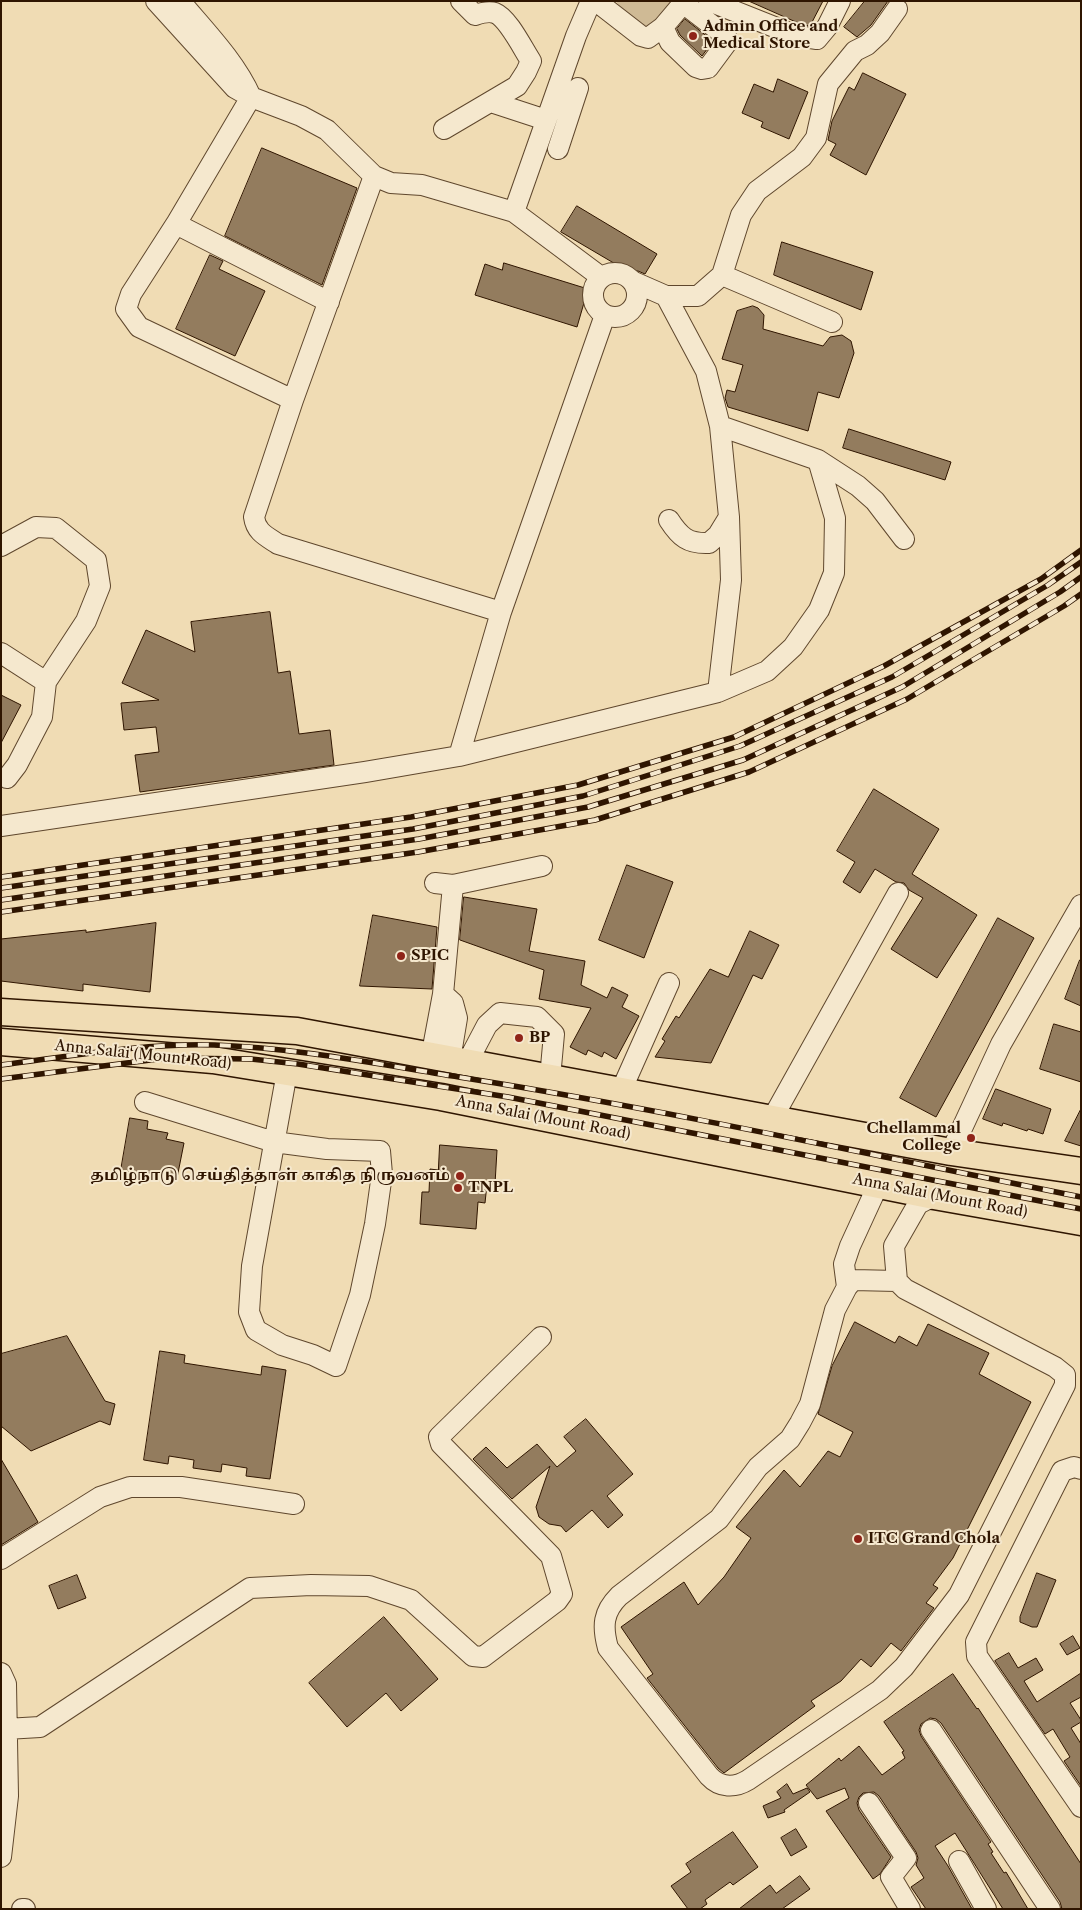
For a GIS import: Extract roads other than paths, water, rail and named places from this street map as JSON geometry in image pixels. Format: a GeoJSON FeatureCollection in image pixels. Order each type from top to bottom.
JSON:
{"type":"FeatureCollection","features":[{"type":"Feature","properties":{"kind":"main road"},"geometry":{"type":"LineString","coordinates":[[1,995],[103,1018]]}},
{"type":"Feature","properties":{"kind":"main road","name":"Anna Salai (Mount Road)"},"geometry":{"type":"LineString","coordinates":[[1,1012],[297,1031],[951,1152],[1081,1171]]}},
{"type":"Feature","properties":{"kind":"main road","name":"Anna Salai (Mount Road)"},"geometry":{"type":"LineString","coordinates":[[1,1042],[213,1060],[441,1097],[934,1196],[1081,1222]]}},
{"type":"Feature","properties":{"kind":"street"},"geometry":{"type":"LineString","coordinates":[[156,1],[235,88],[251,97],[300,116],[327,130],[374,176],[391,183],[422,184],[514,212],[601,277]]}},
{"type":"Feature","properties":{"kind":"street"},"geometry":{"type":"LineString","coordinates":[[180,1],[233,64],[244,80],[251,97]]}},
{"type":"Feature","properties":{"kind":"street"},"geometry":{"type":"LineString","coordinates":[[444,129],[517,86],[531,61],[507,23],[496,13],[486,12],[475,15],[461,1]]}},
{"type":"Feature","properties":{"kind":"street"},"geometry":{"type":"LineString","coordinates":[[514,212],[576,36],[591,1]]}},
{"type":"Feature","properties":{"kind":"street"},"geometry":{"type":"LineString","coordinates":[[596,1],[641,36],[648,38],[663,26],[684,2],[726,36],[728,42],[708,68],[702,69],[696,66],[670,42],[663,26]]}},
{"type":"Feature","properties":{"kind":"street"},"geometry":{"type":"LineString","coordinates":[[709,1],[797,36],[817,39],[827,27],[840,1]]}},
{"type":"Feature","properties":{"kind":"street"},"geometry":{"type":"LineString","coordinates":[[634,282],[638,296],[632,310],[620,316],[605,315],[595,304],[594,290],[601,277],[608,274],[622,273],[634,282],[666,296],[698,296],[722,275],[741,215],[757,191],[802,157],[816,138],[828,84],[855,51],[867,45],[880,32],[897,9]]}},
{"type":"Feature","properties":{"kind":"street"},"geometry":{"type":"LineString","coordinates":[[558,149],[578,88]]}},
{"type":"Feature","properties":{"kind":"street"},"geometry":{"type":"LineString","coordinates":[[251,97],[176,224],[131,294],[126,309],[139,328],[293,400]]}},
{"type":"Feature","properties":{"kind":"street"},"geometry":{"type":"LineString","coordinates":[[490,102],[549,112],[571,110]]}},
{"type":"Feature","properties":{"kind":"street"},"geometry":{"type":"LineString","coordinates":[[374,176],[293,400],[254,517],[255,527],[278,544],[501,612]]}},
{"type":"Feature","properties":{"kind":"street"},"geometry":{"type":"LineString","coordinates":[[176,224],[330,302]]}},
{"type":"Feature","properties":{"kind":"street"},"geometry":{"type":"LineString","coordinates":[[722,275],[832,322]]}},
{"type":"Feature","properties":{"kind":"street"},"geometry":{"type":"LineString","coordinates":[[666,296],[706,371],[720,426],[729,517],[731,580],[718,692]]}},
{"type":"Feature","properties":{"kind":"street"},"geometry":{"type":"LineString","coordinates":[[459,756],[501,612],[605,315]]}},
{"type":"Feature","properties":{"kind":"street"},"geometry":{"type":"LineString","coordinates":[[720,426],[818,460],[858,486],[875,501],[904,539]]}},
{"type":"Feature","properties":{"kind":"street"},"geometry":{"type":"LineString","coordinates":[[1,826],[365,772],[459,756],[718,692],[767,671],[793,647],[819,610],[834,573],[835,518],[818,460]]}},
{"type":"Feature","properties":{"kind":"street"},"geometry":{"type":"LineString","coordinates":[[669,520],[678,533],[694,544],[709,543],[718,535],[729,517]]}},
{"type":"Feature","properties":{"kind":"street"},"geometry":{"type":"LineString","coordinates":[[1,546],[36,527],[56,528],[96,560],[100,586],[86,621],[46,682],[42,717],[17,765],[7,778]]}},
{"type":"Feature","properties":{"kind":"street"},"geometry":{"type":"LineString","coordinates":[[1,653],[46,682]]}},
{"type":"Feature","properties":{"kind":"street"},"geometry":{"type":"LineString","coordinates":[[542,866],[444,884],[443,994],[434,1042],[450,1060],[500,1013],[537,1017],[554,1034],[550,1078]]}},
{"type":"Feature","properties":{"kind":"street"},"geometry":{"type":"LineString","coordinates":[[772,1119],[898,893]]}},
{"type":"Feature","properties":{"kind":"street"},"geometry":{"type":"LineString","coordinates":[[951,1152],[1001,1044],[1081,905]]}},
{"type":"Feature","properties":{"kind":"street"},"geometry":{"type":"LineString","coordinates":[[621,1091],[669,983]]}},
{"type":"Feature","properties":{"kind":"street"},"geometry":{"type":"LineString","coordinates":[[145,1102],[274,1142],[327,1149],[380,1152],[382,1174],[375,1224],[360,1295],[336,1366],[313,1355],[282,1345],[256,1330],[248,1312],[252,1266],[274,1142],[287,1072]]}},
{"type":"Feature","properties":{"kind":"street"},"geometry":{"type":"LineString","coordinates":[[847,1287],[844,1264],[850,1246],[878,1184]]}},
{"type":"Feature","properties":{"kind":"street"},"geometry":{"type":"LineString","coordinates":[[897,1281],[853,1280],[847,1287],[835,1310],[810,1404],[790,1439],[758,1467],[719,1519],[619,1596],[607,1611],[604,1627],[608,1648],[709,1776],[721,1784],[730,1786],[741,1784],[748,1780],[880,1690],[904,1667],[959,1595],[1065,1385],[1065,1376],[1055,1366],[905,1289],[897,1281],[894,1246],[918,1204],[934,1196]]}},
{"type":"Feature","properties":{"kind":"street"},"geometry":{"type":"LineString","coordinates":[[6,1729],[40,1727],[250,1588],[310,1584],[369,1586],[411,1600],[473,1656],[483,1657],[557,1601],[562,1594],[551,1556],[440,1444],[439,1437],[541,1336]]}},
{"type":"Feature","properties":{"kind":"street"},"geometry":{"type":"LineString","coordinates":[[1081,1469],[1074,1467],[1062,1471],[976,1642],[977,1656],[1081,1807]]}},
{"type":"Feature","properties":{"kind":"street"},"geometry":{"type":"LineString","coordinates":[[1,1559],[100,1497],[130,1487],[181,1487],[294,1504]]}},
{"type":"Feature","properties":{"kind":"street"},"geometry":{"type":"LineString","coordinates":[[1,1672],[6,1684],[8,1796],[1,1858]]}},
{"type":"Feature","properties":{"kind":"street"},"geometry":{"type":"LineString","coordinates":[[931,1730],[1050,1909]]}},
{"type":"Feature","properties":{"kind":"street"},"geometry":{"type":"LineString","coordinates":[[869,1803],[906,1858],[891,1877],[910,1909]]}},
{"type":"Feature","properties":{"kind":"street"},"geometry":{"type":"LineString","coordinates":[[959,1861],[986,1909]]}},
{"type":"Feature","properties":{"kind":"railway"},"geometry":{"type":"LineString","coordinates":[[1,877],[411,817],[578,785],[734,737],[884,666],[1041,579],[1081,550]]}},
{"type":"Feature","properties":{"kind":"railway"},"geometry":{"type":"LineString","coordinates":[[1,888],[413,829],[583,796],[740,746],[892,677],[1048,585],[1081,562]]}},
{"type":"Feature","properties":{"kind":"railway"},"geometry":{"type":"LineString","coordinates":[[1,900],[419,839],[588,807],[743,760],[902,687],[1060,592],[1081,577]]}},
{"type":"Feature","properties":{"kind":"railway"},"geometry":{"type":"LineString","coordinates":[[1,912],[418,852],[595,820],[749,772],[907,699],[1081,594]]}},
{"type":"Feature","properties":{"kind":"railway"},"geometry":{"type":"LineString","coordinates":[[1,1065],[161,1046],[215,1045],[309,1053],[620,1105],[774,1134],[1081,1197]]}},
{"type":"Feature","properties":{"kind":"railway"},"geometry":{"type":"LineString","coordinates":[[1,1079],[166,1058],[251,1059],[298,1064],[508,1097],[1081,1209]]}},
{"type":"Feature","properties":{"kind":"place","name":"Admin Office and Medical Store"},"geometry":{"type":"Point","coordinates":[693,36]}},
{"type":"Feature","properties":{"kind":"place","name":"SPIC"},"geometry":{"type":"Point","coordinates":[401,956]}},
{"type":"Feature","properties":{"kind":"place","name":"BP"},"geometry":{"type":"Point","coordinates":[519,1038]}},
{"type":"Feature","properties":{"kind":"place","name":"Chellammal College"},"geometry":{"type":"Point","coordinates":[971,1138]}},
{"type":"Feature","properties":{"kind":"place","name":"தமிழ்நாடு செய்தித்தாள் காகித நிருவனம்"},"geometry":{"type":"Point","coordinates":[460,1176]}},
{"type":"Feature","properties":{"kind":"place","name":"TNPL"},"geometry":{"type":"Point","coordinates":[458,1188]}},
{"type":"Feature","properties":{"kind":"place","name":"ITC Grand Chola"},"geometry":{"type":"Point","coordinates":[858,1539]}}]}
